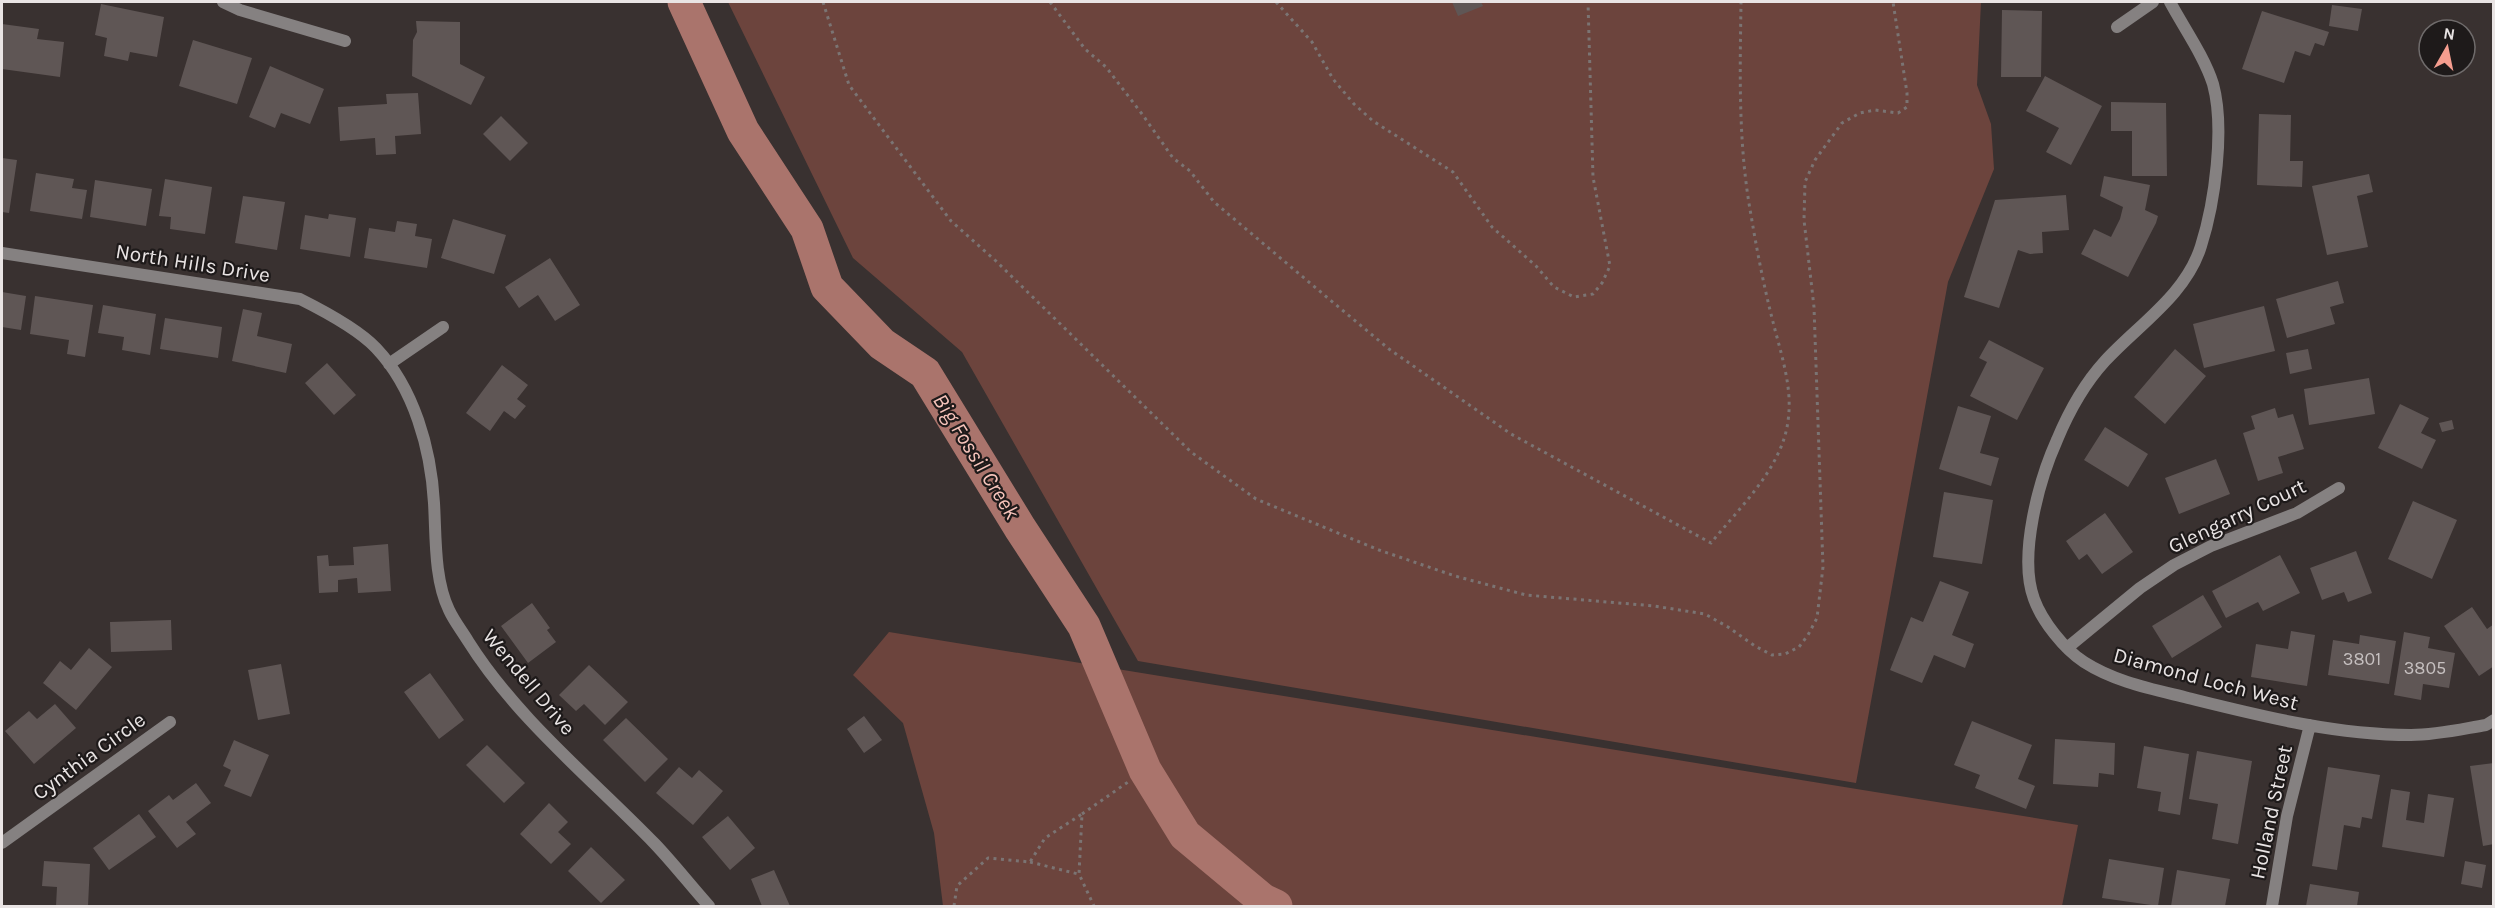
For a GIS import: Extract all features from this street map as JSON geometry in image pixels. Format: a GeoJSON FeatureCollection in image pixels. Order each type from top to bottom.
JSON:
{"type":"FeatureCollection","features":[{"type":"Feature","properties":{"kind":"street"},"geometry":{"type":"LineString","coordinates":[[223,2],[240,10],[345,41]]}},
{"type":"Feature","properties":{"kind":"street"},"geometry":{"type":"LineString","coordinates":[[2116,27],[2153,2]]}},
{"type":"Feature","properties":{"kind":"street","name":"Diamond Loch West"},"geometry":{"type":"LineString","coordinates":[[2170,2],[2213,86],[2218,135],[2216,177],[2201,247],[2191,267],[2146,324],[2107,358],[2090,378],[2062,429],[2044,470],[2036,502],[2029,565],[2033,597],[2042,614],[2067,648],[2081,661],[2123,681],[2276,720],[2344,731],[2434,734],[2486,725],[2493,720]]}},
{"type":"Feature","properties":{"kind":"street","name":"North Hills Drive"},"geometry":{"type":"LineString","coordinates":[[2,253],[300,299],[321,310],[367,341]]}},
{"type":"Feature","properties":{"kind":"street"},"geometry":{"type":"LineString","coordinates":[[388,363],[443,327]]}},
{"type":"Feature","properties":{"kind":"street","name":"Wendell Drive"},"geometry":{"type":"LineString","coordinates":[[367,341],[375,347],[395,372],[425,440],[433,481],[437,564],[448,609],[482,663],[530,720],[657,846],[709,906]]}},
{"type":"Feature","properties":{"kind":"street","name":"Glengarry Court"},"geometry":{"type":"LineString","coordinates":[[2067,648],[2140,588],[2174,565],[2211,546],[2297,513],[2339,488]]}},
{"type":"Feature","properties":{"kind":"street","name":"Cynthia Circle"},"geometry":{"type":"LineString","coordinates":[[2,843],[170,722]]}},
{"type":"Feature","properties":{"kind":"street","name":"Holland Street"},"geometry":{"type":"LineString","coordinates":[[2272,906],[2287,816],[2310,725]]}},
{"type":"Feature","properties":{"kind":"path"},"geometry":{"type":"LineString","coordinates":[[824,2],[849,85],[951,221],[1020,284],[1191,452],[1256,499],[1379,550],[1455,576],[1516,592],[1705,614],[1772,655],[1785,654],[1799,646],[1808,635],[1817,618],[1823,567],[1814,307],[1803,192],[1815,160],[1842,123],[1860,112],[1875,110],[1898,113],[1907,107],[1907,93],[1893,2]]}},
{"type":"Feature","properties":{"kind":"path"},"geometry":{"type":"LineString","coordinates":[[1050,2],[1085,50],[1106,67],[1173,158],[1190,171],[1214,202],[1329,300],[1389,349],[1511,434],[1711,543],[1765,477],[1781,447],[1788,422],[1787,387],[1782,353],[1759,259],[1744,167],[1739,89],[1740,2]]}},
{"type":"Feature","properties":{"kind":"path"},"geometry":{"type":"LineString","coordinates":[[1276,2],[1312,42],[1333,79],[1354,105],[1373,121],[1453,172],[1492,227],[1536,266],[1554,287],[1574,297],[1593,294],[1602,283],[1610,266],[1593,177],[1588,2]]}},
{"type":"Feature","properties":{"kind":"path"},"geometry":{"type":"LineString","coordinates":[[1030,862],[1045,838],[1131,780]]}},
{"type":"Feature","properties":{"kind":"path"},"geometry":{"type":"LineString","coordinates":[[1082,814],[1079,874],[1094,906]]}},
{"type":"Feature","properties":{"kind":"path"},"geometry":{"type":"LineString","coordinates":[[954,906],[957,886],[988,858],[1030,862],[1079,874]]}},
{"type":"Feature","properties":{"kind":"shaded area"},"geometry":{"type":"Polygon","coordinates":[[[728,2],[1981,2],[1977,85],[1991,124],[1994,169],[1948,282],[1856,783],[1138,661],[962,352],[853,258],[728,2]]]}},
{"type":"Feature","properties":{"kind":"shaded area"},"geometry":{"type":"Polygon","coordinates":[[[889,632],[2078,825],[2062,906],[943,906],[934,833],[903,723],[853,675],[889,632]]]}},
{"type":"Feature","properties":{"kind":"building"},"geometry":{"type":"Polygon","coordinates":[[[1452,2],[1481,2],[1483,6],[1458,16],[1452,2]]]}},
{"type":"Feature","properties":{"kind":"building"},"geometry":{"type":"Polygon","coordinates":[[[101,4],[164,17],[157,57],[130,52],[128,61],[104,56],[107,38],[95,35],[101,4]]]}},
{"type":"Feature","properties":{"kind":"building"},"geometry":{"type":"Polygon","coordinates":[[[2332,5],[2362,9],[2358,31],[2329,26],[2332,5]]]}},
{"type":"Feature","properties":{"kind":"building"},"geometry":{"type":"Polygon","coordinates":[[[2002,10],[2042,11],[2041,77],[2001,77],[2002,10]]]}},
{"type":"Feature","properties":{"kind":"building"},"geometry":{"type":"Polygon","coordinates":[[[2262,11],[2329,32],[2324,46],[2315,43],[2310,56],[2295,51],[2284,83],[2242,69],[2262,11]]]}},
{"type":"Feature","properties":{"kind":"building"},"geometry":{"type":"Polygon","coordinates":[[[416,21],[460,22],[460,64],[485,77],[471,105],[412,76],[416,21]]]}},
{"type":"Feature","properties":{"kind":"building"},"geometry":{"type":"Polygon","coordinates":[[[2,24],[39,29],[37,39],[64,42],[60,77],[2,69],[2,24]]]}},
{"type":"Feature","properties":{"kind":"building"},"geometry":{"type":"Polygon","coordinates":[[[193,40],[252,58],[237,104],[179,86],[193,40]]]}},
{"type":"Feature","properties":{"kind":"building"},"geometry":{"type":"Polygon","coordinates":[[[270,66],[324,89],[310,124],[281,113],[275,128],[249,117],[270,66]]]}},
{"type":"Feature","properties":{"kind":"building"},"geometry":{"type":"Polygon","coordinates":[[[2045,76],[2102,106],[2071,165],[2046,152],[2059,128],[2026,111],[2045,76]]]}},
{"type":"Feature","properties":{"kind":"building"},"geometry":{"type":"Polygon","coordinates":[[[418,93],[421,134],[395,136],[396,154],[376,155],[375,138],[340,141],[338,107],[387,104],[386,94],[418,93]]]}},
{"type":"Feature","properties":{"kind":"building"},"geometry":{"type":"Polygon","coordinates":[[[2111,102],[2166,103],[2167,176],[2132,176],[2132,131],[2111,131],[2111,102]]]}},
{"type":"Feature","properties":{"kind":"building"},"geometry":{"type":"Polygon","coordinates":[[[2259,114],[2291,115],[2290,161],[2303,161],[2302,187],[2257,185],[2259,114]]]}},
{"type":"Feature","properties":{"kind":"building"},"geometry":{"type":"Polygon","coordinates":[[[501,116],[528,143],[510,161],[483,134],[501,116]]]}},
{"type":"Feature","properties":{"kind":"building"},"geometry":{"type":"Polygon","coordinates":[[[2,158],[17,160],[9,213],[2,212],[2,158]]]}},
{"type":"Feature","properties":{"kind":"building"},"geometry":{"type":"Polygon","coordinates":[[[36,173],[74,179],[72,188],[87,190],[82,219],[30,211],[36,173]]]}},
{"type":"Feature","properties":{"kind":"building"},"geometry":{"type":"Polygon","coordinates":[[[2369,174],[2373,192],[2357,196],[2368,247],[2327,255],[2312,186],[2369,174]]]}},
{"type":"Feature","properties":{"kind":"building"},"geometry":{"type":"Polygon","coordinates":[[[2104,176],[2150,185],[2145,210],[2158,216],[2128,277],[2081,254],[2094,229],[2111,237],[2120,219],[2123,207],[2100,196],[2104,176]]]}},
{"type":"Feature","properties":{"kind":"building"},"geometry":{"type":"Polygon","coordinates":[[[165,179],[212,187],[205,234],[170,229],[171,217],[159,216],[165,179]]]}},
{"type":"Feature","properties":{"kind":"building"},"geometry":{"type":"Polygon","coordinates":[[[95,180],[152,189],[146,226],[90,217],[95,180]]]}},
{"type":"Feature","properties":{"kind":"building"},"geometry":{"type":"Polygon","coordinates":[[[2066,195],[2069,230],[2042,232],[2043,253],[2030,254],[2018,250],[1999,308],[1964,297],[1995,200],[2066,195]]]}},
{"type":"Feature","properties":{"kind":"building"},"geometry":{"type":"Polygon","coordinates":[[[243,196],[285,202],[277,250],[235,243],[243,196]]]}},
{"type":"Feature","properties":{"kind":"building"},"geometry":{"type":"Polygon","coordinates":[[[329,214],[356,218],[350,257],[300,249],[305,215],[328,219],[329,214]]]}},
{"type":"Feature","properties":{"kind":"building"},"geometry":{"type":"Polygon","coordinates":[[[453,219],[506,235],[494,274],[441,258],[453,219]]]}},
{"type":"Feature","properties":{"kind":"building"},"geometry":{"type":"Polygon","coordinates":[[[397,221],[417,224],[415,236],[432,239],[427,268],[364,258],[369,228],[395,232],[397,221]]]}},
{"type":"Feature","properties":{"kind":"building"},"geometry":{"type":"Polygon","coordinates":[[[550,258],[580,305],[555,321],[538,295],[519,308],[505,287],[550,258]]]}},
{"type":"Feature","properties":{"kind":"building"},"geometry":{"type":"Polygon","coordinates":[[[2338,281],[2344,303],[2330,307],[2335,324],[2287,338],[2276,299],[2338,281]]]}},
{"type":"Feature","properties":{"kind":"building"},"geometry":{"type":"Polygon","coordinates":[[[2,292],[26,296],[21,330],[2,327],[2,292]]]}},
{"type":"Feature","properties":{"kind":"building"},"geometry":{"type":"Polygon","coordinates":[[[35,296],[93,305],[85,357],[67,354],[69,340],[30,334],[35,296]]]}},
{"type":"Feature","properties":{"kind":"building"},"geometry":{"type":"Polygon","coordinates":[[[103,305],[156,314],[150,355],[122,350],[124,337],[98,333],[103,305]]]}},
{"type":"Feature","properties":{"kind":"building"},"geometry":{"type":"Polygon","coordinates":[[[2264,306],[2275,351],[2204,368],[2193,324],[2264,306]]]}},
{"type":"Feature","properties":{"kind":"building"},"geometry":{"type":"Polygon","coordinates":[[[243,309],[262,313],[257,336],[292,344],[286,373],[232,361],[243,309]]]}},
{"type":"Feature","properties":{"kind":"building"},"geometry":{"type":"Polygon","coordinates":[[[165,318],[222,327],[218,358],[160,349],[165,318]]]}},
{"type":"Feature","properties":{"kind":"building"},"geometry":{"type":"Polygon","coordinates":[[[1989,340],[2044,368],[2017,420],[1970,396],[1987,362],[1979,358],[1989,340]]]}},
{"type":"Feature","properties":{"kind":"building"},"geometry":{"type":"Polygon","coordinates":[[[2175,349],[2206,376],[2165,424],[2134,397],[2175,349]]]}},
{"type":"Feature","properties":{"kind":"building"},"geometry":{"type":"Polygon","coordinates":[[[2308,349],[2312,369],[2290,374],[2286,353],[2308,349]]]}},
{"type":"Feature","properties":{"kind":"building"},"geometry":{"type":"Polygon","coordinates":[[[327,363],[356,395],[334,415],[305,383],[327,363]]]}},
{"type":"Feature","properties":{"kind":"building"},"geometry":{"type":"Polygon","coordinates":[[[502,365],[528,385],[517,399],[526,406],[515,419],[504,411],[490,431],[466,413],[502,365]]]}},
{"type":"Feature","properties":{"kind":"building"},"geometry":{"type":"Polygon","coordinates":[[[2369,378],[2375,414],[2309,425],[2304,389],[2369,378]]]}},
{"type":"Feature","properties":{"kind":"building"},"geometry":{"type":"Polygon","coordinates":[[[2400,404],[2429,418],[2421,433],[2436,440],[2422,469],[2378,448],[2400,404]]]}},
{"type":"Feature","properties":{"kind":"building"},"geometry":{"type":"Polygon","coordinates":[[[1958,406],[1991,416],[1980,453],[1999,458],[1991,486],[1939,469],[1958,406]]]}},
{"type":"Feature","properties":{"kind":"building"},"geometry":{"type":"Polygon","coordinates":[[[2275,408],[2278,418],[2293,414],[2304,449],[2278,457],[2283,473],[2258,481],[2243,433],[2255,429],[2251,416],[2275,408]]]}},
{"type":"Feature","properties":{"kind":"building"},"geometry":{"type":"Polygon","coordinates":[[[2452,420],[2454,429],[2442,432],[2439,423],[2452,420]]]}},
{"type":"Feature","properties":{"kind":"building"},"geometry":{"type":"Polygon","coordinates":[[[2105,427],[2148,454],[2128,487],[2084,460],[2105,427]]]}},
{"type":"Feature","properties":{"kind":"building"},"geometry":{"type":"Polygon","coordinates":[[[2216,459],[2230,494],[2179,514],[2165,478],[2216,459]]]}},
{"type":"Feature","properties":{"kind":"building"},"geometry":{"type":"Polygon","coordinates":[[[1944,492],[1993,500],[1982,564],[1933,557],[1944,492]]]}},
{"type":"Feature","properties":{"kind":"building"},"geometry":{"type":"Polygon","coordinates":[[[2413,501],[2457,520],[2432,579],[2388,559],[2413,501]]]}},
{"type":"Feature","properties":{"kind":"building"},"geometry":{"type":"Polygon","coordinates":[[[2105,513],[2133,552],[2102,574],[2087,554],[2079,560],[2066,541],[2105,513]]]}},
{"type":"Feature","properties":{"kind":"building"},"geometry":{"type":"Polygon","coordinates":[[[388,544],[391,591],[358,593],[357,578],[338,580],[338,592],[319,593],[317,556],[328,555],[329,566],[354,565],[353,547],[388,544]]]}},
{"type":"Feature","properties":{"kind":"building"},"geometry":{"type":"Polygon","coordinates":[[[2356,551],[2372,593],[2348,602],[2344,592],[2322,600],[2310,568],[2356,551]]]}},
{"type":"Feature","properties":{"kind":"building"},"geometry":{"type":"Polygon","coordinates":[[[2280,555],[2300,593],[2263,611],[2258,602],[2226,618],[2212,591],[2280,555]]]}},
{"type":"Feature","properties":{"kind":"building"},"geometry":{"type":"Polygon","coordinates":[[[1940,581],[1969,592],[1952,635],[1974,644],[1965,668],[1934,655],[1922,683],[1890,670],[1911,617],[1923,622],[1940,581]]]}},
{"type":"Feature","properties":{"kind":"building"},"geometry":{"type":"Polygon","coordinates":[[[2203,595],[2222,627],[2172,658],[2152,626],[2203,595]]]}},
{"type":"Feature","properties":{"kind":"building"},"geometry":{"type":"Polygon","coordinates":[[[532,603],[550,628],[547,630],[556,642],[528,663],[501,626],[532,603]]]}},
{"type":"Feature","properties":{"kind":"building"},"geometry":{"type":"Polygon","coordinates":[[[2472,607],[2487,629],[2494,624],[2494,666],[2479,676],[2444,626],[2472,607]]]}},
{"type":"Feature","properties":{"kind":"building"},"geometry":{"type":"Polygon","coordinates":[[[171,620],[172,650],[111,652],[110,622],[171,620]]]}},
{"type":"Feature","properties":{"kind":"building"},"geometry":{"type":"Polygon","coordinates":[[[2291,631],[2315,635],[2307,686],[2251,677],[2256,644],[2288,649],[2291,631]]]}},
{"type":"Feature","properties":{"kind":"building"},"geometry":{"type":"Polygon","coordinates":[[[2404,632],[2430,637],[2428,648],[2455,653],[2449,688],[2423,684],[2421,700],[2394,695],[2404,632]]]}},
{"type":"Feature","properties":{"kind":"building"},"geometry":{"type":"Polygon","coordinates":[[[2360,635],[2396,641],[2389,684],[2328,675],[2333,640],[2359,644],[2360,635]]]}},
{"type":"Feature","properties":{"kind":"building"},"geometry":{"type":"Polygon","coordinates":[[[89,648],[112,667],[76,710],[43,683],[60,661],[71,670],[89,648]]]}},
{"type":"Feature","properties":{"kind":"building"},"geometry":{"type":"Polygon","coordinates":[[[281,664],[290,714],[258,720],[248,670],[281,664]]]}},
{"type":"Feature","properties":{"kind":"building"},"geometry":{"type":"Polygon","coordinates":[[[589,665],[628,702],[605,725],[584,704],[576,711],[559,695],[589,665]]]}},
{"type":"Feature","properties":{"kind":"building"},"geometry":{"type":"Polygon","coordinates":[[[430,673],[464,720],[439,739],[404,692],[430,673]]]}},
{"type":"Feature","properties":{"kind":"building"},"geometry":{"type":"Polygon","coordinates":[[[55,704],[76,728],[34,764],[5,731],[29,711],[37,719],[55,704]]]}},
{"type":"Feature","properties":{"kind":"building"},"geometry":{"type":"Polygon","coordinates":[[[864,716],[882,740],[864,753],[847,729],[864,716]]]}},
{"type":"Feature","properties":{"kind":"building"},"geometry":{"type":"Polygon","coordinates":[[[626,718],[668,759],[645,782],[603,740],[626,718]]]}},
{"type":"Feature","properties":{"kind":"building"},"geometry":{"type":"Polygon","coordinates":[[[1972,721],[2032,745],[2018,779],[2035,786],[2026,809],[1975,788],[1980,775],[1954,765],[1972,721]]]}},
{"type":"Feature","properties":{"kind":"building"},"geometry":{"type":"Polygon","coordinates":[[[2055,739],[2115,743],[2114,775],[2099,773],[2098,787],[2053,784],[2055,739]]]}},
{"type":"Feature","properties":{"kind":"building"},"geometry":{"type":"Polygon","coordinates":[[[234,740],[269,755],[251,797],[224,786],[231,770],[223,766],[234,740]]]}},
{"type":"Feature","properties":{"kind":"building"},"geometry":{"type":"Polygon","coordinates":[[[487,745],[525,783],[504,803],[466,765],[487,745]]]}},
{"type":"Feature","properties":{"kind":"building"},"geometry":{"type":"Polygon","coordinates":[[[2144,746],[2189,754],[2180,815],[2158,811],[2161,792],[2137,788],[2144,746]]]}},
{"type":"Feature","properties":{"kind":"building"},"geometry":{"type":"Polygon","coordinates":[[[2197,751],[2252,761],[2238,844],[2212,839],[2218,804],[2189,799],[2197,751]]]}},
{"type":"Feature","properties":{"kind":"building"},"geometry":{"type":"Polygon","coordinates":[[[2494,763],[2494,844],[2483,846],[2470,766],[2494,763]]]}},
{"type":"Feature","properties":{"kind":"building"},"geometry":{"type":"Polygon","coordinates":[[[679,767],[692,778],[699,770],[723,791],[693,825],[656,793],[679,767]]]}},
{"type":"Feature","properties":{"kind":"building"},"geometry":{"type":"Polygon","coordinates":[[[2328,767],[2380,775],[2372,819],[2362,817],[2360,828],[2344,825],[2337,870],[2312,866],[2328,767]]]}},
{"type":"Feature","properties":{"kind":"building"},"geometry":{"type":"Polygon","coordinates":[[[196,783],[211,803],[186,822],[196,834],[177,848],[148,811],[169,795],[173,800],[196,783]]]}},
{"type":"Feature","properties":{"kind":"building"},"geometry":{"type":"Polygon","coordinates":[[[2391,789],[2410,792],[2406,820],[2424,823],[2428,794],[2454,798],[2444,857],[2382,847],[2391,789]]]}},
{"type":"Feature","properties":{"kind":"building"},"geometry":{"type":"Polygon","coordinates":[[[549,803],[568,822],[558,832],[571,844],[551,864],[520,834],[549,803]]]}},
{"type":"Feature","properties":{"kind":"building"},"geometry":{"type":"Polygon","coordinates":[[[139,814],[156,837],[109,870],[93,848],[139,814]]]}},
{"type":"Feature","properties":{"kind":"building"},"geometry":{"type":"Polygon","coordinates":[[[728,816],[755,848],[730,870],[702,837],[728,816]]]}},
{"type":"Feature","properties":{"kind":"building"},"geometry":{"type":"Polygon","coordinates":[[[591,847],[625,880],[601,903],[568,871],[591,847]]]}},
{"type":"Feature","properties":{"kind":"building"},"geometry":{"type":"Polygon","coordinates":[[[2109,859],[2164,868],[2158,906],[2102,898],[2109,859]]]}},
{"type":"Feature","properties":{"kind":"building"},"geometry":{"type":"Polygon","coordinates":[[[44,861],[90,864],[88,906],[56,906],[57,887],[42,886],[44,861]]]}},
{"type":"Feature","properties":{"kind":"building"},"geometry":{"type":"Polygon","coordinates":[[[2465,861],[2486,865],[2482,888],[2461,884],[2465,861]]]}},
{"type":"Feature","properties":{"kind":"building"},"geometry":{"type":"Polygon","coordinates":[[[774,870],[790,906],[762,906],[751,879],[774,870]]]}},
{"type":"Feature","properties":{"kind":"building"},"geometry":{"type":"Polygon","coordinates":[[[2177,870],[2230,879],[2225,906],[2171,906],[2177,870]]]}},
{"type":"Feature","properties":{"kind":"building"},"geometry":{"type":"Polygon","coordinates":[[[2310,884],[2359,892],[2357,906],[2306,906],[2310,884]]]}},
{"type":"Feature","properties":{"kind":"waterway","name":"Big Fossil Creek"},"geometry":{"type":"LineString","coordinates":[[684,2],[743,131],[807,229],[827,287],[882,344],[925,373],[1020,528],[1084,626],[1145,770],[1185,835],[1263,900],[1276,906]]}}]}
